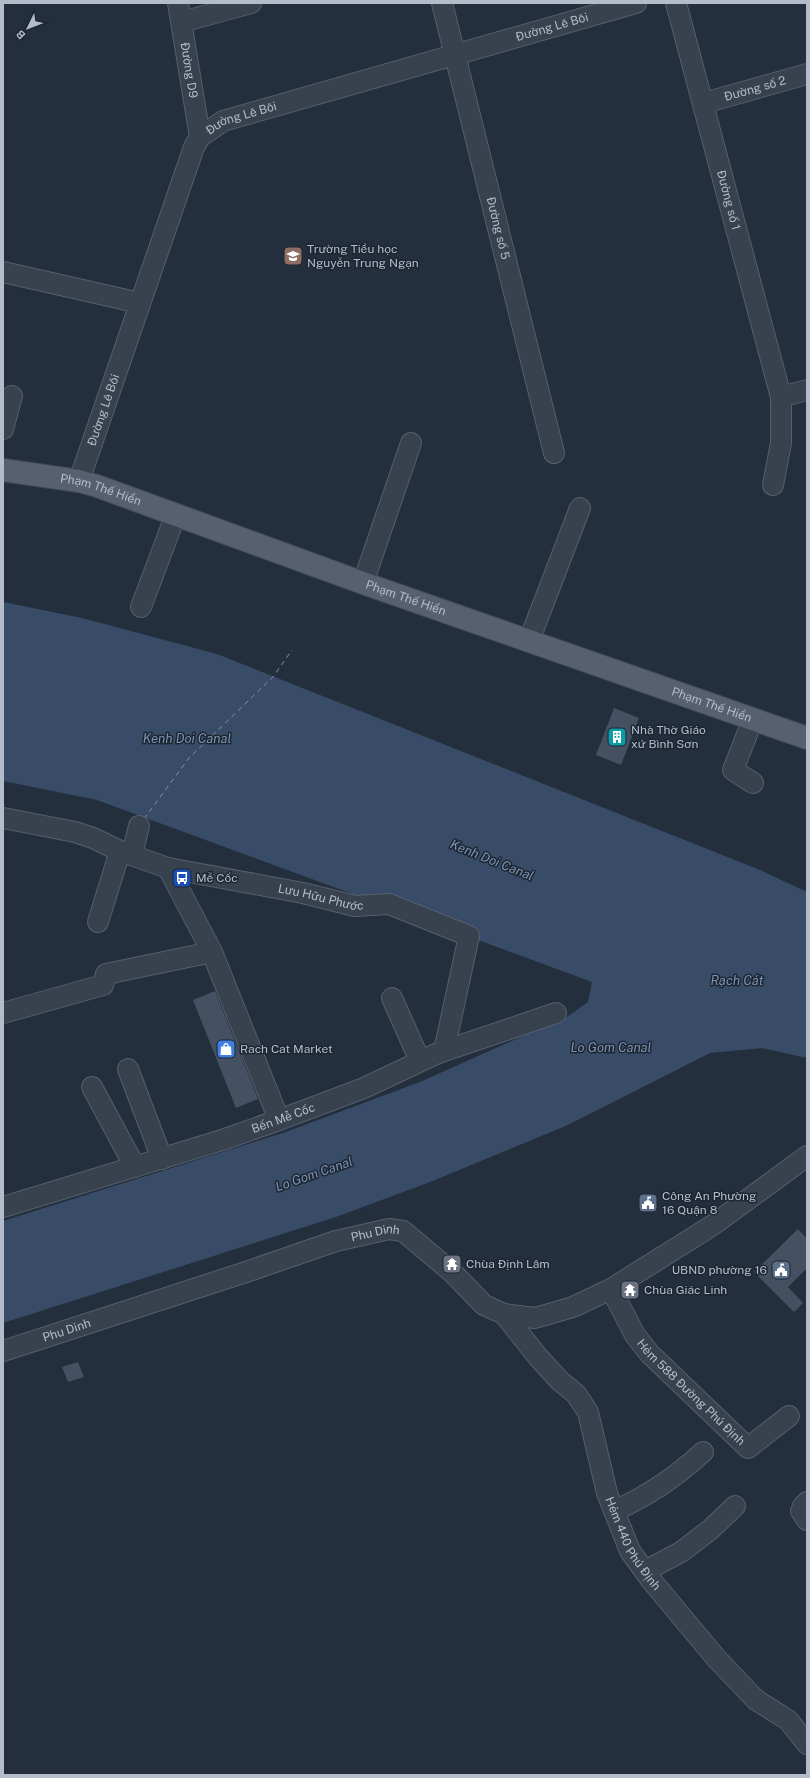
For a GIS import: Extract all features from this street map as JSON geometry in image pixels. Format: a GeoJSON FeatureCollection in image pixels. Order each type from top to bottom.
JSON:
{"type":"FeatureCollection","features":[{"type":"Feature","properties":{"kind":"main road","name":"Phạm Thế Hiển"},"geometry":{"type":"LineString","coordinates":[[3,470],[79,481],[176,514],[363,583],[807,738]]}},
{"type":"Feature","properties":{"kind":"street"},"geometry":{"type":"LineString","coordinates":[[180,13],[251,3]]}},
{"type":"Feature","properties":{"kind":"street","name":"Đường số 5"},"geometry":{"type":"LineString","coordinates":[[442,3],[554,453]]}},
{"type":"Feature","properties":{"kind":"street","name":"Đường Lê Bôi"},"geometry":{"type":"LineString","coordinates":[[79,481],[194,147],[200,137],[210,128],[223,121],[636,3]]}},
{"type":"Feature","properties":{"kind":"street","name":"Đường số 1"},"geometry":{"type":"LineString","coordinates":[[676,3],[704,103],[781,397],[781,443],[773,485]]}},
{"type":"Feature","properties":{"kind":"street","name":"Đường D9"},"geometry":{"type":"LineString","coordinates":[[180,13],[200,137]]}},
{"type":"Feature","properties":{"kind":"street","name":"Đường số 2"},"geometry":{"type":"LineString","coordinates":[[704,103],[806,79]]}},
{"type":"Feature","properties":{"kind":"street"},"geometry":{"type":"LineString","coordinates":[[3,272],[140,303]]}},
{"type":"Feature","properties":{"kind":"street"},"geometry":{"type":"LineString","coordinates":[[781,397],[807,390]]}},
{"type":"Feature","properties":{"kind":"street"},"geometry":{"type":"LineString","coordinates":[[3,429],[12,396]]}},
{"type":"Feature","properties":{"kind":"street"},"geometry":{"type":"LineString","coordinates":[[363,583],[411,443]]}},
{"type":"Feature","properties":{"kind":"street"},"geometry":{"type":"LineString","coordinates":[[529,641],[580,508]]}},
{"type":"Feature","properties":{"kind":"street"},"geometry":{"type":"LineString","coordinates":[[141,607],[176,514]]}},
{"type":"Feature","properties":{"kind":"street"},"geometry":{"type":"LineString","coordinates":[[753,719],[733,770],[753,783]]}},
{"type":"Feature","properties":{"kind":"street","name":"Lưu Hữu Phước"},"geometry":{"type":"LineString","coordinates":[[3,818],[75,832],[168,868],[302,893],[355,906],[389,904],[469,936],[444,1051]]}},
{"type":"Feature","properties":{"kind":"street"},"geometry":{"type":"LineString","coordinates":[[98,922],[126,853],[139,826]]}},
{"type":"Feature","properties":{"kind":"street"},"geometry":{"type":"LineString","coordinates":[[168,868],[212,952],[279,1120]]}},
{"type":"Feature","properties":{"kind":"street"},"geometry":{"type":"LineString","coordinates":[[3,1013],[103,985],[106,974],[212,952]]}},
{"type":"Feature","properties":{"kind":"street"},"geometry":{"type":"LineString","coordinates":[[392,998],[420,1061]]}},
{"type":"Feature","properties":{"kind":"street","name":"Bến Mễ Cốc"},"geometry":{"type":"LineString","coordinates":[[3,1207],[162,1159],[279,1120],[364,1088],[444,1051],[556,1013]]}},
{"type":"Feature","properties":{"kind":"street"},"geometry":{"type":"LineString","coordinates":[[128,1069],[162,1159]]}},
{"type":"Feature","properties":{"kind":"street"},"geometry":{"type":"LineString","coordinates":[[92,1086],[135,1167]]}},
{"type":"Feature","properties":{"kind":"street","name":"Phu Dinh"},"geometry":{"type":"LineString","coordinates":[[3,1351],[239,1275],[336,1241],[389,1229],[403,1231],[453,1273],[484,1305],[504,1314],[535,1318],[573,1307],[611,1289],[713,1225],[807,1156]]}},
{"type":"Feature","properties":{"kind":"street","name":"Hẻm 588 Đường Phú Định"},"geometry":{"type":"LineString","coordinates":[[611,1289],[635,1335],[649,1353],[748,1448],[789,1416]]}},
{"type":"Feature","properties":{"kind":"street","name":"Hẻm 440 Phú Định"},"geometry":{"type":"LineString","coordinates":[[504,1314],[538,1357],[560,1381],[576,1394],[588,1412],[607,1492],[630,1551],[644,1571],[716,1658],[756,1700],[770,1711],[788,1720],[807,1744]]}},
{"type":"Feature","properties":{"kind":"street"},"geometry":{"type":"LineString","coordinates":[[614,1511],[644,1497],[664,1484],[683,1470],[703,1452]]}},
{"type":"Feature","properties":{"kind":"street"},"geometry":{"type":"LineString","coordinates":[[807,1502],[801,1511],[807,1520]]}},
{"type":"Feature","properties":{"kind":"street"},"geometry":{"type":"LineString","coordinates":[[644,1571],[681,1552],[710,1529],[734,1506]]}},
{"type":"Feature","properties":{"kind":"water"},"geometry":{"type":"Polygon","coordinates":[[[3,602],[82,618],[217,654],[760,870],[807,892],[807,1058],[762,1048],[710,1053],[568,1125],[430,1182],[336,1217],[3,1323],[3,1221],[283,1133],[420,1082],[570,1015],[588,1002],[592,982],[97,800],[3,781],[3,602]]]}},
{"type":"Feature","properties":{"kind":"building","name":"Nhà Thờ Giáo xứ Bình Sơn"},"geometry":{"type":"Polygon","coordinates":[[[614,708],[639,718],[621,765],[596,755],[614,708]]]}},
{"type":"Feature","properties":{"kind":"building","name":"Rach Cat Market"},"geometry":{"type":"Polygon","coordinates":[[[215,991],[258,1099],[236,1108],[193,1000],[215,991]]]}},
{"type":"Feature","properties":{"kind":"building","name":"UBND phường 16"},"geometry":{"type":"Polygon","coordinates":[[[798,1229],[807,1239],[807,1268],[788,1287],[803,1303],[794,1312],[754,1272],[798,1229]]]}},
{"type":"Feature","properties":{"kind":"building"},"geometry":{"type":"Polygon","coordinates":[[[78,1362],[84,1377],[68,1382],[62,1367],[78,1362]]]}},
{"type":"Feature","properties":{"kind":"ferry route"},"geometry":{"type":"LineString","coordinates":[[144,819],[189,758],[273,677],[292,650]]}},
{"type":"Feature","properties":{"kind":"place","name":"Trường Tiểu học Nguyễn Trung Ngạn"},"geometry":{"type":"Point","coordinates":[293,256]}},
{"type":"Feature","properties":{"kind":"place","name":"Nhà Thờ Giáo xứ Bình Sơn"},"geometry":{"type":"Point","coordinates":[617,737]}},
{"type":"Feature","properties":{"kind":"place","name":"Mễ Cốc"},"geometry":{"type":"Point","coordinates":[182,878]}},
{"type":"Feature","properties":{"kind":"place","name":"Rach Cat Market"},"geometry":{"type":"Point","coordinates":[226,1049]}},
{"type":"Feature","properties":{"kind":"place","name":"Công An Phường 16 Quận 8"},"geometry":{"type":"Point","coordinates":[648,1203]}},
{"type":"Feature","properties":{"kind":"place","name":"Chùa Định Lâm"},"geometry":{"type":"Point","coordinates":[452,1264]}},
{"type":"Feature","properties":{"kind":"place","name":"UBND phường 16"},"geometry":{"type":"Point","coordinates":[781,1270]}},
{"type":"Feature","properties":{"kind":"place","name":"Chùa Giác Linh"},"geometry":{"type":"Point","coordinates":[630,1290]}},
{"type":"Feature","properties":{"kind":"water label","name":"Kenh Doi Canal"},"geometry":{"type":"Point","coordinates":[187,738]}},
{"type":"Feature","properties":{"kind":"water label","name":"Kenh Doi Canal"},"geometry":{"type":"Point","coordinates":[492,860]}},
{"type":"Feature","properties":{"kind":"water label","name":"Rạch Cát"},"geometry":{"type":"Point","coordinates":[737,980]}},
{"type":"Feature","properties":{"kind":"water label","name":"Lo Gom Canal"},"geometry":{"type":"Point","coordinates":[611,1047]}},
{"type":"Feature","properties":{"kind":"water label","name":"Lo Gom Canal"},"geometry":{"type":"Point","coordinates":[314,1174]}}]}
